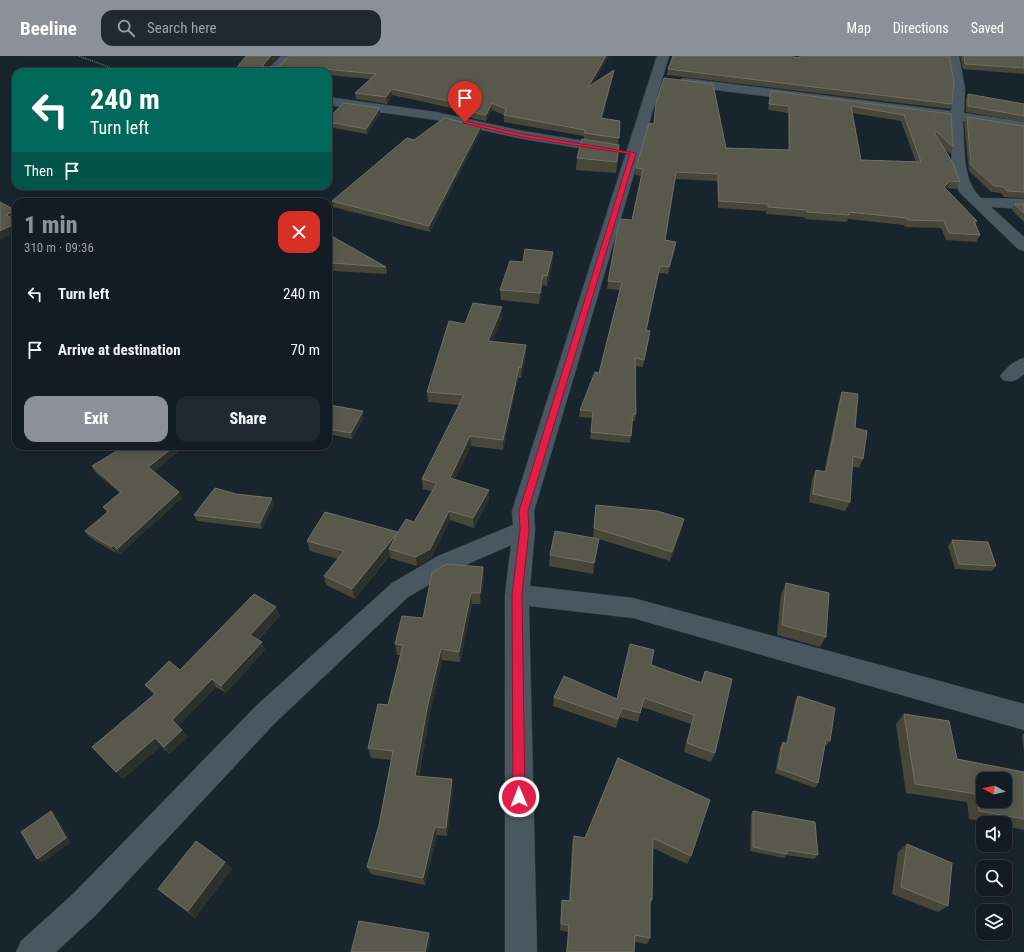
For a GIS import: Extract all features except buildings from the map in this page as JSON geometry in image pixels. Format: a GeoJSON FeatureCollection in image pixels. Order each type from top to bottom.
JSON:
{"type":"FeatureCollection","features":[{"type":"Feature","properties":{"kind":"street"},"geometry":{"type":"LineString","coordinates":[[274,68],[288,56]]}},
{"type":"Feature","properties":{"kind":"street"},"geometry":{"type":"LineString","coordinates":[[521,952],[517,595],[524,530],[523,511],[663,56]]}},
{"type":"Feature","properties":{"kind":"street"},"geometry":{"type":"LineString","coordinates":[[953,56],[958,88],[957,116],[959,171],[966,192],[1024,246]]}},
{"type":"Feature","properties":{"kind":"street"},"geometry":{"type":"LineString","coordinates":[[656,80],[770,91],[1024,126]]}},
{"type":"Feature","properties":{"kind":"street"},"geometry":{"type":"LineString","coordinates":[[332,102],[436,116],[522,135],[633,153]]}},
{"type":"Feature","properties":{"kind":"street"},"geometry":{"type":"LineString","coordinates":[[977,202],[1024,204]]}},
{"type":"Feature","properties":{"kind":"street"},"geometry":{"type":"LineString","coordinates":[[32,952],[85,904],[265,715],[400,590],[446,563],[524,530]]}},
{"type":"Feature","properties":{"kind":"street"},"geometry":{"type":"LineString","coordinates":[[517,595],[633,608],[1024,716]]}},
{"type":"Feature","properties":{"kind":"path"},"geometry":{"type":"LineString","coordinates":[[79,56],[111,68]]}},
{"type":"Feature","properties":{"kind":"route"},"geometry":{"type":"LineString","coordinates":[[465,122],[522,135],[633,153],[523,511],[524,530],[517,595],[519,797]]}}]}
